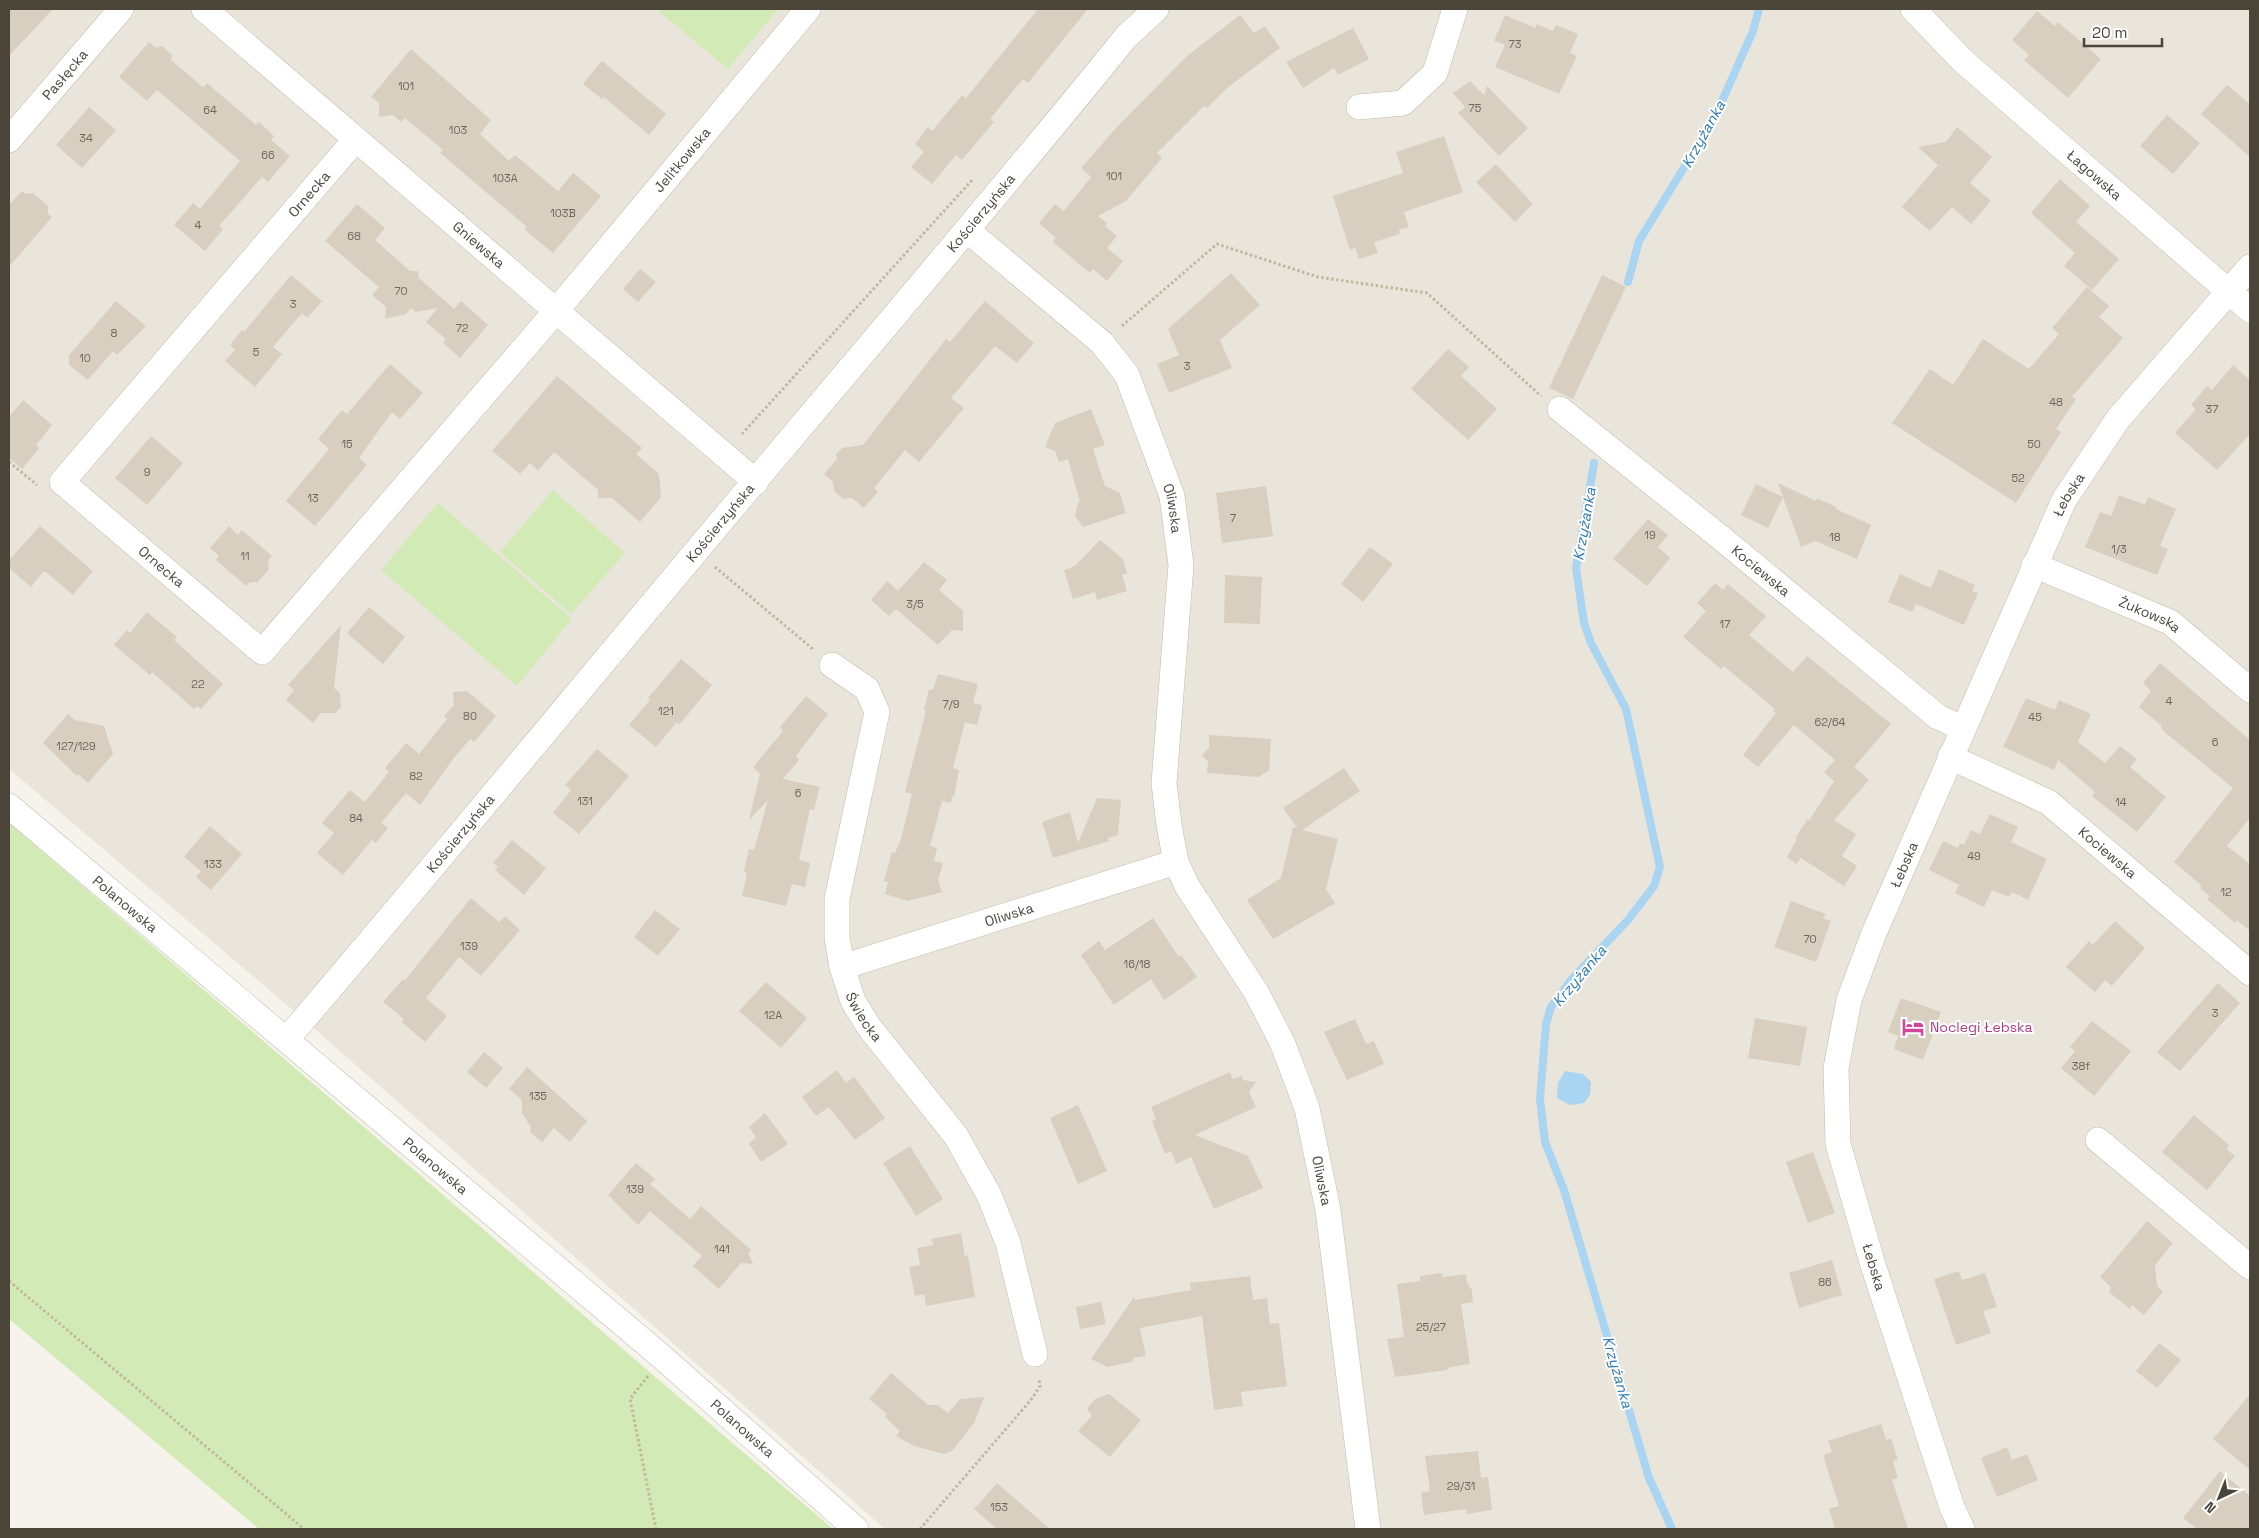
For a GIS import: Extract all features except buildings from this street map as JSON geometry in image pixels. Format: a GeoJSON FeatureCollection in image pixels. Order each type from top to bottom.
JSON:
{"type":"FeatureCollection","features":[{"type":"Feature","properties":{"kind":"street","name":"Pasłęcka"},"geometry":{"type":"LineString","coordinates":[[9,140],[121,9]]}},
{"type":"Feature","properties":{"kind":"street","name":"Gniewska"},"geometry":{"type":"LineString","coordinates":[[204,9],[756,482]]}},
{"type":"Feature","properties":{"kind":"street","name":"Jelitkowska"},"geometry":{"type":"LineString","coordinates":[[556,311],[808,9]]}},
{"type":"Feature","properties":{"kind":"street","name":"Kościerzyńska"},"geometry":{"type":"LineString","coordinates":[[287,1040],[481,812],[1126,37],[1156,9]]}},
{"type":"Feature","properties":{"kind":"street"},"geometry":{"type":"LineString","coordinates":[[1359,107],[1403,103],[1435,73],[1455,9]]}},
{"type":"Feature","properties":{"kind":"street","name":"Łagowska"},"geometry":{"type":"LineString","coordinates":[[1913,9],[1971,67],[2250,310]]}},
{"type":"Feature","properties":{"kind":"street","name":"Ornecka"},"geometry":{"type":"LineString","coordinates":[[355,140],[62,482],[262,652],[556,311]]}},
{"type":"Feature","properties":{"kind":"street","name":"Oliwska"},"geometry":{"type":"LineString","coordinates":[[967,230],[1102,343],[1127,375],[1172,496],[1181,566],[1164,783],[1176,862],[1187,886],[1260,1000],[1282,1042],[1307,1108],[1328,1210],[1368,1529]]}},
{"type":"Feature","properties":{"kind":"street","name":"Łebska"},"geometry":{"type":"LineString","coordinates":[[1962,1529],[1952,1507],[1873,1265],[1838,1144],[1836,1068],[1849,1000],[1874,933],[1962,728],[2064,500],[2118,419],[2250,268]]}},
{"type":"Feature","properties":{"kind":"street","name":"Kociewska"},"geometry":{"type":"LineString","coordinates":[[1560,409],[1720,536],[1938,717],[1962,728]]}},
{"type":"Feature","properties":{"kind":"street","name":"Żukowska"},"geometry":{"type":"LineString","coordinates":[[2034,565],[2170,622],[2250,690]]}},
{"type":"Feature","properties":{"kind":"street","name":"Świecka"},"geometry":{"type":"LineString","coordinates":[[832,665],[867,689],[877,712],[837,899],[837,937],[842,967],[853,1001],[869,1027],[956,1136],[989,1195],[1008,1243],[1035,1354]]}},
{"type":"Feature","properties":{"kind":"street","name":"Kociewska"},"geometry":{"type":"LineString","coordinates":[[1950,757],[2048,802],[2250,973]]}},
{"type":"Feature","properties":{"kind":"street","name":"Polanowska"},"geometry":{"type":"LineString","coordinates":[[9,806],[662,1357],[856,1529]]}},
{"type":"Feature","properties":{"kind":"street","name":"Oliwska"},"geometry":{"type":"LineString","coordinates":[[842,967],[1176,862]]}},
{"type":"Feature","properties":{"kind":"street"},"geometry":{"type":"LineString","coordinates":[[2098,1140],[2250,1267]]}},
{"type":"Feature","properties":{"kind":"path"},"geometry":{"type":"LineString","coordinates":[[742,434],[976,175]]}},
{"type":"Feature","properties":{"kind":"path"},"geometry":{"type":"LineString","coordinates":[[1102,343],[1217,244],[1318,277],[1427,292],[1543,398],[1560,409]]}},
{"type":"Feature","properties":{"kind":"path"},"geometry":{"type":"LineString","coordinates":[[9,462],[36,485],[62,482]]}},
{"type":"Feature","properties":{"kind":"path"},"geometry":{"type":"LineString","coordinates":[[696,552],[832,665]]}},
{"type":"Feature","properties":{"kind":"path"},"geometry":{"type":"LineString","coordinates":[[9,1281],[304,1529]]}},
{"type":"Feature","properties":{"kind":"path"},"geometry":{"type":"LineString","coordinates":[[920,1529],[1030,1401],[1040,1386],[1035,1354]]}},
{"type":"Feature","properties":{"kind":"path"},"geometry":{"type":"LineString","coordinates":[[656,1529],[630,1399],[662,1357]]}},
{"type":"Feature","properties":{"kind":"shaded area"},"geometry":{"type":"Polygon","coordinates":[[[9,9],[2250,9],[2250,1529],[885,1529],[294,1011],[9,769],[9,9]]]}},
{"type":"Feature","properties":{"kind":"green space"},"geometry":{"type":"Polygon","coordinates":[[[656,9],[778,9],[728,69],[656,9]]]}},
{"type":"Feature","properties":{"kind":"green space"},"geometry":{"type":"Polygon","coordinates":[[[553,490],[625,553],[571,614],[500,552],[553,490]]]}},
{"type":"Feature","properties":{"kind":"green space"},"geometry":{"type":"Polygon","coordinates":[[[438,503],[572,619],[517,686],[381,570],[438,503]]]}},
{"type":"Feature","properties":{"kind":"green space"},"geometry":{"type":"Polygon","coordinates":[[[9,823],[833,1529],[259,1529],[9,1319],[9,823]]]}},
{"type":"Feature","properties":{"kind":"water"},"geometry":{"type":"Polygon","coordinates":[[[1565,1071],[1583,1074],[1591,1082],[1590,1095],[1584,1103],[1570,1105],[1557,1098],[1558,1083],[1565,1071]]]}},
{"type":"Feature","properties":{"kind":"waterway","name":"Krzyżanka"},"geometry":{"type":"LineString","coordinates":[[1628,282],[1639,241],[1715,117],[1753,31],[1759,9]]}},
{"type":"Feature","properties":{"kind":"waterway","name":"Krzyżanka"},"geometry":{"type":"LineString","coordinates":[[1594,463],[1576,568],[1584,623],[1591,643],[1626,709],[1660,867],[1654,886],[1628,920],[1572,979],[1551,1007],[1546,1024],[1540,1099],[1545,1142],[1564,1190],[1649,1478],[1672,1529]]}},
{"type":"Feature","properties":{"kind":"place","name":"Noclegi Łebska"},"geometry":{"type":"Point","coordinates":[1913,1027]}}]}
